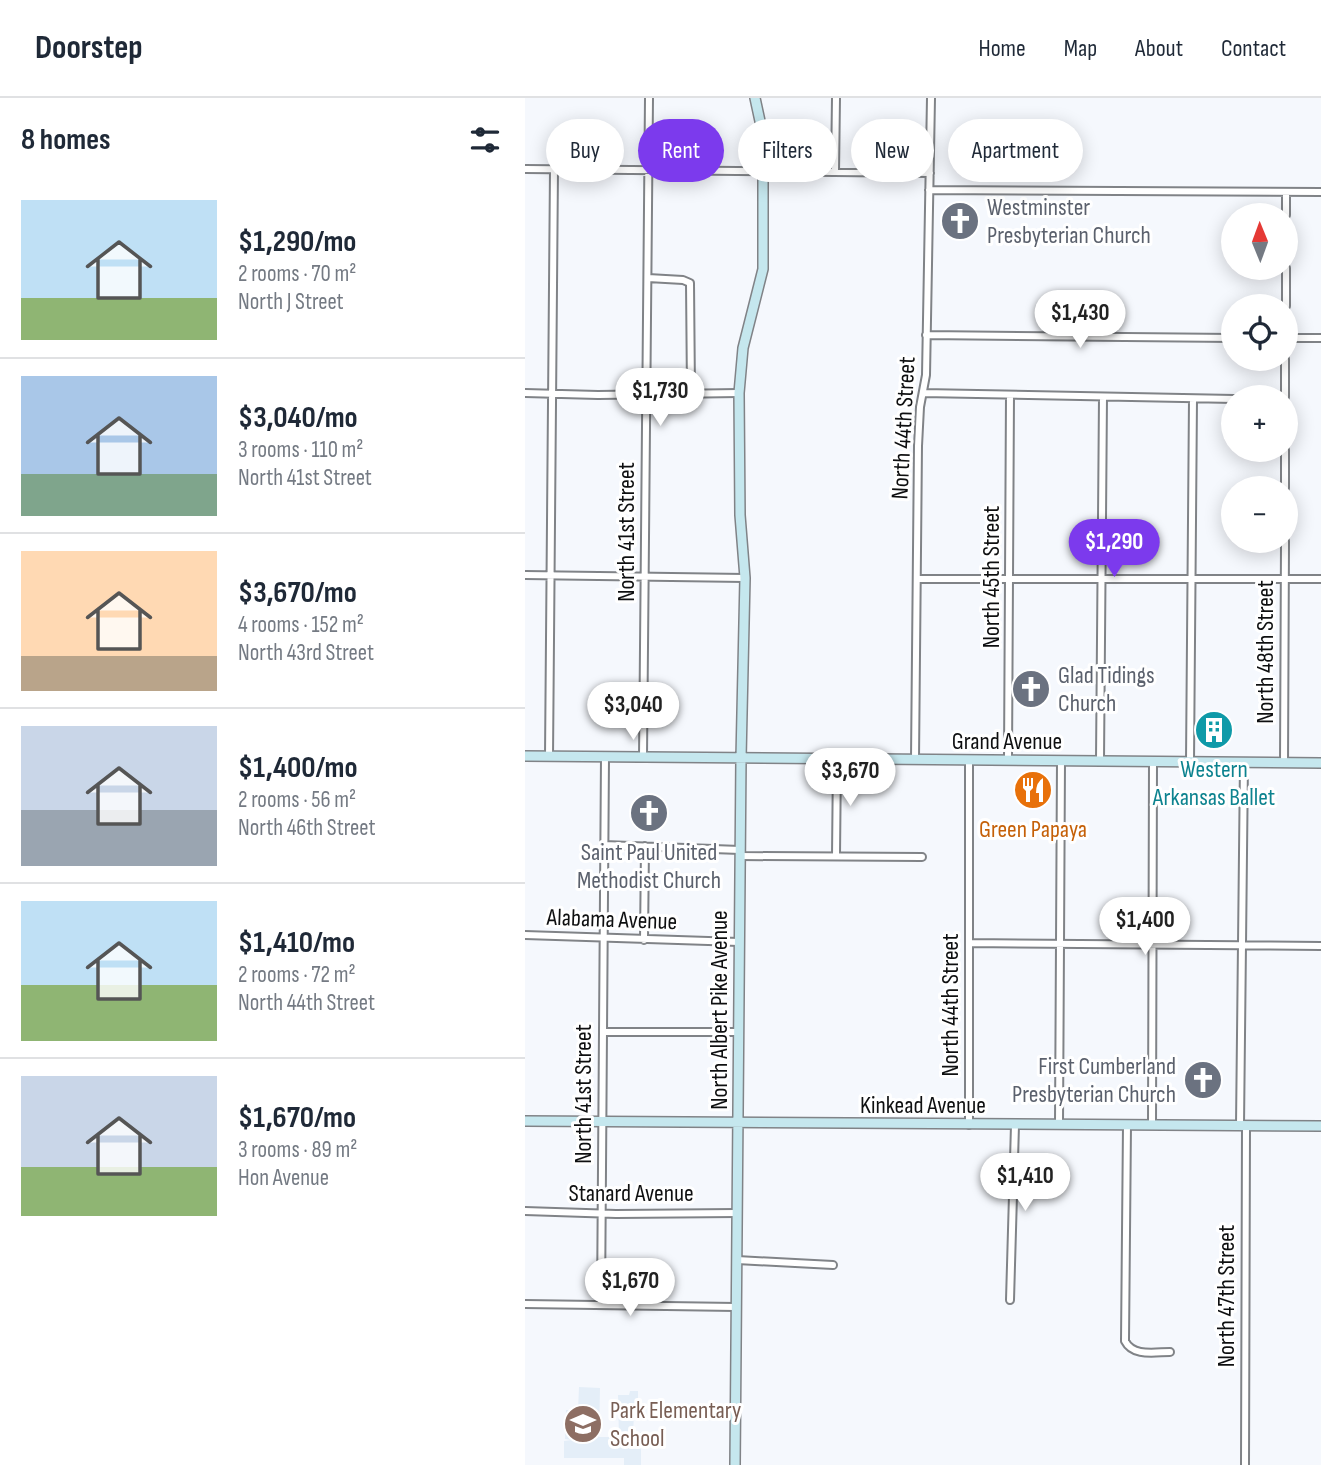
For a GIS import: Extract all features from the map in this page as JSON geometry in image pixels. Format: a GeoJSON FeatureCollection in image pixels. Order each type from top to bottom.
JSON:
{"type":"FeatureCollection","features":[{"type":"Feature","properties":{"kind":"street","name":"North 41st Street"},"geometry":{"type":"LineString","coordinates":[[649,98],[649,119]]}},
{"type":"Feature","properties":{"kind":"street","name":"North Albert Pike Avenue"},"geometry":{"type":"LineString","coordinates":[[755,98],[760,119]]}},
{"type":"Feature","properties":{"kind":"street"},"geometry":{"type":"LineString","coordinates":[[836,98],[836,119]]}},
{"type":"Feature","properties":{"kind":"street","name":"North 44th Street"},"geometry":{"type":"LineString","coordinates":[[931,98],[931,119]]}},
{"type":"Feature","properties":{"kind":"street"},"geometry":{"type":"LineString","coordinates":[[525,169],[546,169]]}},
{"type":"Feature","properties":{"kind":"street"},"geometry":{"type":"LineString","coordinates":[[549,757],[554,182]]}},
{"type":"Feature","properties":{"kind":"street","name":"North 41st Street"},"geometry":{"type":"LineString","coordinates":[[643,757],[649,182]]}},
{"type":"Feature","properties":{"kind":"street","name":"North Albert Pike Avenue"},"geometry":{"type":"LineString","coordinates":[[735,1465],[745,578],[740,515],[739,393],[743,348],[762,279],[763,182]]}},
{"type":"Feature","properties":{"kind":"street","name":"North 44th Street"},"geometry":{"type":"LineString","coordinates":[[915,759],[918,446],[926,335],[929,182]]}},
{"type":"Feature","properties":{"kind":"street"},"geometry":{"type":"LineString","coordinates":[[929,190],[1321,192]]}},
{"type":"Feature","properties":{"kind":"street"},"geometry":{"type":"LineString","coordinates":[[1286,192],[1286,203]]}},
{"type":"Feature","properties":{"kind":"street"},"geometry":{"type":"LineString","coordinates":[[648,278],[683,280],[690,283],[691,392]]}},
{"type":"Feature","properties":{"kind":"street"},"geometry":{"type":"LineString","coordinates":[[926,335],[1221,338]]}},
{"type":"Feature","properties":{"kind":"street"},"geometry":{"type":"LineString","coordinates":[[1298,338],[1321,338]]}},
{"type":"Feature","properties":{"kind":"street"},"geometry":{"type":"LineString","coordinates":[[525,393],[739,393]]}},
{"type":"Feature","properties":{"kind":"street"},"geometry":{"type":"LineString","coordinates":[[923,393],[1221,399]]}},
{"type":"Feature","properties":{"kind":"street","name":"North 45th Street"},"geometry":{"type":"LineString","coordinates":[[1008,760],[1010,395]]}},
{"type":"Feature","properties":{"kind":"street"},"geometry":{"type":"LineString","coordinates":[[1100,761],[1103,397]]}},
{"type":"Feature","properties":{"kind":"street"},"geometry":{"type":"LineString","coordinates":[[1189,762],[1193,398]]}},
{"type":"Feature","properties":{"kind":"street","name":"North 48th Street"},"geometry":{"type":"LineString","coordinates":[[1284,762],[1285,553]]}},
{"type":"Feature","properties":{"kind":"street"},"geometry":{"type":"LineString","coordinates":[[525,575],[745,578]]}},
{"type":"Feature","properties":{"kind":"street"},"geometry":{"type":"LineString","coordinates":[[917,579],[1321,579]]}},
{"type":"Feature","properties":{"kind":"street","name":"Grand Avenue"},"geometry":{"type":"LineString","coordinates":[[525,756],[1321,763]]}},
{"type":"Feature","properties":{"kind":"street","name":"North 41st Street"},"geometry":{"type":"LineString","coordinates":[[601,1305],[605,757]]}},
{"type":"Feature","properties":{"kind":"street"},"geometry":{"type":"LineString","coordinates":[[836,856],[837,759]]}},
{"type":"Feature","properties":{"kind":"street","name":"North 44th Street"},"geometry":{"type":"LineString","coordinates":[[969,760],[969,1125]]}},
{"type":"Feature","properties":{"kind":"street"},"geometry":{"type":"LineString","coordinates":[[1059,1125],[1061,761]]}},
{"type":"Feature","properties":{"kind":"street"},"geometry":{"type":"LineString","coordinates":[[1152,1125],[1153,761]]}},
{"type":"Feature","properties":{"kind":"street","name":"North 47th Street"},"geometry":{"type":"LineString","coordinates":[[1244,762],[1242,945],[1245,1465]]}},
{"type":"Feature","properties":{"kind":"street"},"geometry":{"type":"LineString","coordinates":[[604,845],[740,853],[922,857]]}},
{"type":"Feature","properties":{"kind":"street"},"geometry":{"type":"LineString","coordinates":[[644,940],[645,846]]}},
{"type":"Feature","properties":{"kind":"street","name":"Alabama Avenue"},"geometry":{"type":"LineString","coordinates":[[525,935],[739,942]]}},
{"type":"Feature","properties":{"kind":"street"},"geometry":{"type":"LineString","coordinates":[[969,943],[1321,946]]}},
{"type":"Feature","properties":{"kind":"street"},"geometry":{"type":"LineString","coordinates":[[603,1032],[739,1032]]}},
{"type":"Feature","properties":{"kind":"street","name":"Kinkead Avenue"},"geometry":{"type":"LineString","coordinates":[[525,1121],[1321,1126]]}},
{"type":"Feature","properties":{"kind":"street"},"geometry":{"type":"LineString","coordinates":[[1010,1300],[1015,1125]]}},
{"type":"Feature","properties":{"kind":"street"},"geometry":{"type":"LineString","coordinates":[[1127,1125],[1125,1341],[1129,1348],[1137,1352],[1170,1352]]}},
{"type":"Feature","properties":{"kind":"street","name":"Stanard Avenue"},"geometry":{"type":"LineString","coordinates":[[525,1211],[602,1214],[737,1213]]}},
{"type":"Feature","properties":{"kind":"street"},"geometry":{"type":"LineString","coordinates":[[737,1260],[833,1265]]}},
{"type":"Feature","properties":{"kind":"street"},"geometry":{"type":"LineString","coordinates":[[525,1304],[736,1307]]}},
{"type":"Feature","properties":{"kind":"shaded area","name":"Park Elementary School"},"geometry":{"type":"Polygon","coordinates":[[[579,1387],[600,1388],[599,1437],[612,1437],[612,1443],[615,1444],[619,1440],[618,1395],[629,1395],[630,1391],[638,1391],[638,1408],[628,1408],[627,1416],[634,1416],[633,1432],[641,1432],[641,1465],[624,1465],[624,1458],[564,1458],[564,1441],[572,1440],[565,1439],[566,1410],[578,1410],[579,1387]]]}},
{"type":"Feature","properties":{"kind":"place","name":"Westminster Presbyterian Church"},"geometry":{"type":"Point","coordinates":[960,221]}},
{"type":"Feature","properties":{"kind":"place","name":"Glad Tidings Church"},"geometry":{"type":"Point","coordinates":[1031,689]}},
{"type":"Feature","properties":{"kind":"place","name":"Western Arkansas Ballet"},"geometry":{"type":"Point","coordinates":[1214,730]}},
{"type":"Feature","properties":{"kind":"place","name":"Green Papaya"},"geometry":{"type":"Point","coordinates":[1033,790]}},
{"type":"Feature","properties":{"kind":"place","name":"Saint Paul United Methodist Church"},"geometry":{"type":"Point","coordinates":[649,813]}},
{"type":"Feature","properties":{"kind":"place","name":"First Cumberland Presbyterian Church"},"geometry":{"type":"Point","coordinates":[1203,1080]}},
{"type":"Feature","properties":{"kind":"place","name":"Park Elementary School"},"geometry":{"type":"Point","coordinates":[583,1424]}}]}
